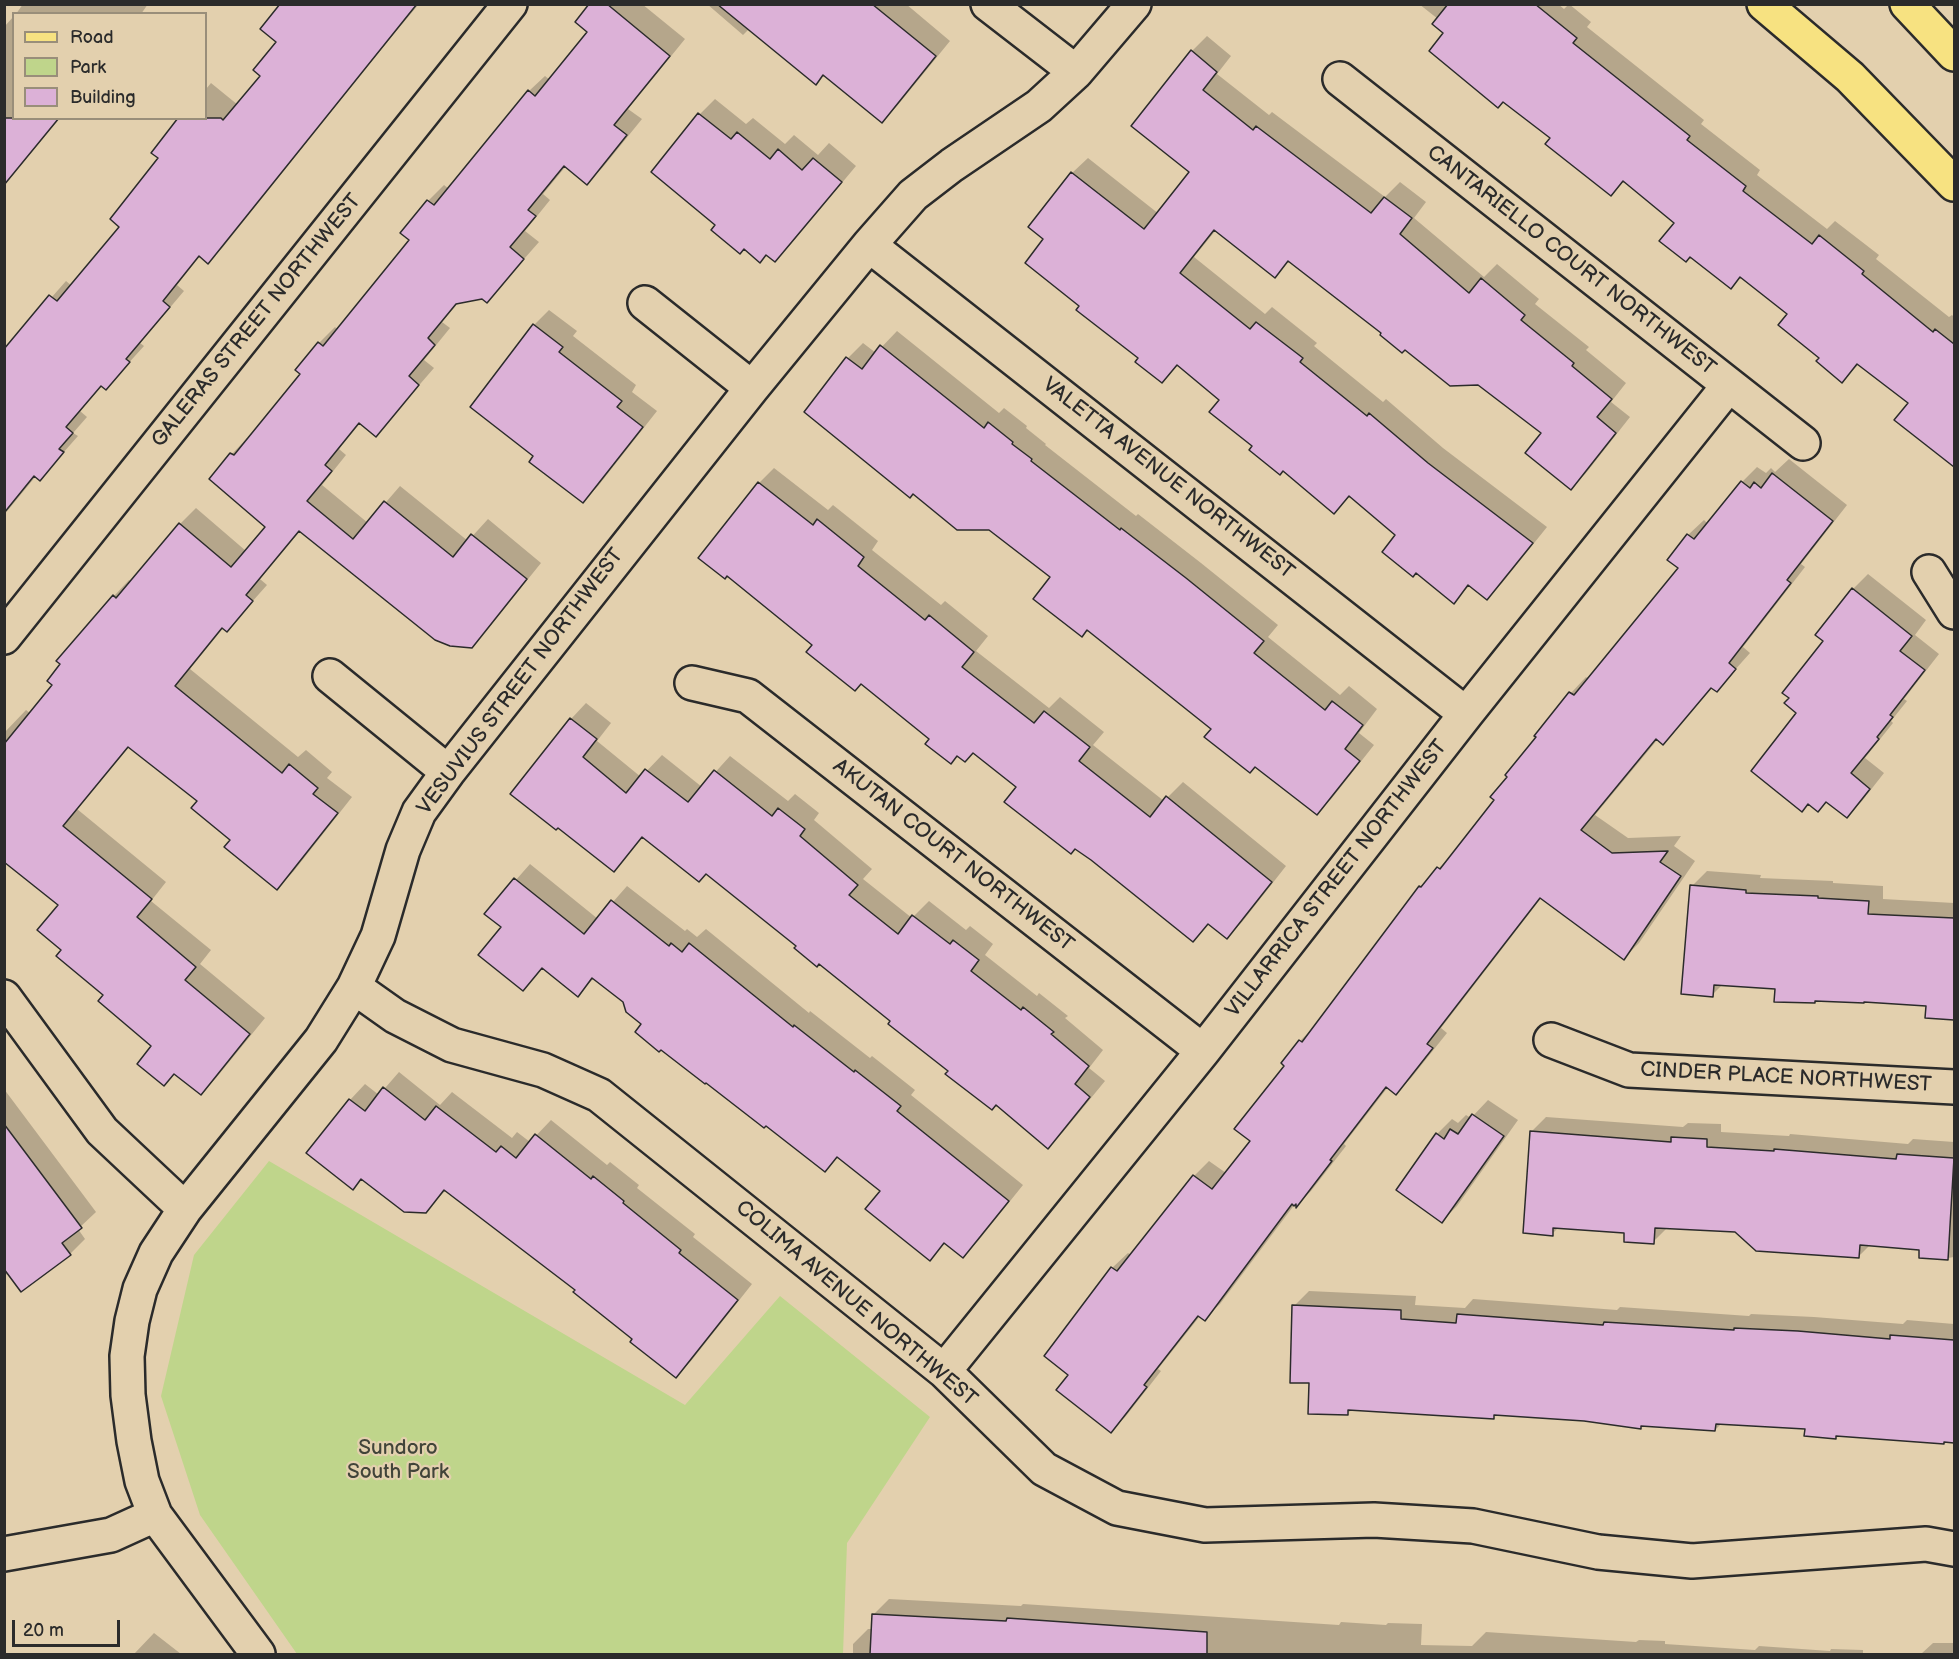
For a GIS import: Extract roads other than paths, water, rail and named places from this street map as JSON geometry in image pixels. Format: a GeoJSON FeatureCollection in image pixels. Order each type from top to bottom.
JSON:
{"type":"FeatureCollection","features":[{"type":"Feature","properties":{"kind":"main road"},"geometry":{"type":"LineString","coordinates":[[1764,4],[1850,77],[1954,184]]}},
{"type":"Feature","properties":{"kind":"main road"},"geometry":{"type":"LineString","coordinates":[[1906,4],[1954,54]]}},
{"type":"Feature","properties":{"kind":"street","name":"GALERAS STREET NORTHWEST"},"geometry":{"type":"LineString","coordinates":[[4,637],[510,4]]}},
{"type":"Feature","properties":{"kind":"street"},"geometry":{"type":"LineString","coordinates":[[988,4],[1076,72]]}},
{"type":"Feature","properties":{"kind":"street","name":"VESUVIUS STREET NORTHWEST"},"geometry":{"type":"LineString","coordinates":[[258,1654],[155,1515],[142,1481],[128,1395],[127,1356],[140,1289],[156,1253],[185,1209],[321,1040],[354,987],[378,936],[404,850],[419,812],[448,772],[752,388],[913,195],[952,165],[1039,106],[1076,72],[1134,4]]}},
{"type":"Feature","properties":{"kind":"street","name":"CANTARIELLO COURT NORTHWEST"},"geometry":{"type":"LineString","coordinates":[[1340,79],[1803,443]]}},
{"type":"Feature","properties":{"kind":"street","name":"VALETTA AVENUE NORTHWEST"},"geometry":{"type":"LineString","coordinates":[[869,245],[1466,714]]}},
{"type":"Feature","properties":{"kind":"street"},"geometry":{"type":"LineString","coordinates":[[645,303],[752,388]]}},
{"type":"Feature","properties":{"kind":"street","name":"VILLARRICA STREET NORTHWEST"},"geometry":{"type":"LineString","coordinates":[[944,1371],[1203,1051],[1466,714],[1728,385]]}},
{"type":"Feature","properties":{"kind":"street"},"geometry":{"type":"LineString","coordinates":[[1929,572],[1954,612]]}},
{"type":"Feature","properties":{"kind":"street"},"geometry":{"type":"LineString","coordinates":[[330,676],[448,772]]}},
{"type":"Feature","properties":{"kind":"street","name":"AKUTAN COURT NORTHWEST"},"geometry":{"type":"LineString","coordinates":[[692,683],[748,696],[1203,1051]]}},
{"type":"Feature","properties":{"kind":"street","name":"COLIMA AVENUE NORTHWEST"},"geometry":{"type":"LineString","coordinates":[[354,987],[395,1016],[452,1045],[543,1070],[599,1095],[944,1371],[1044,1469],[1116,1508],[1205,1525],[1374,1520],[1473,1526],[1598,1552],[1692,1561],[1926,1544],[1954,1549]]}},
{"type":"Feature","properties":{"kind":"street"},"geometry":{"type":"LineString","coordinates":[[4,997],[102,1131],[185,1209]]}},
{"type":"Feature","properties":{"kind":"street","name":"CINDER PLACE NORTHWEST"},"geometry":{"type":"LineString","coordinates":[[1551,1040],[1629,1070],[1954,1087]]}},
{"type":"Feature","properties":{"kind":"street"},"geometry":{"type":"LineString","coordinates":[[4,1554],[111,1535],[155,1515]]}},
{"type":"Feature","properties":{"kind":"park label","name":"Sundoro South Park"},"geometry":{"type":"Point","coordinates":[398,1461]}}]}
